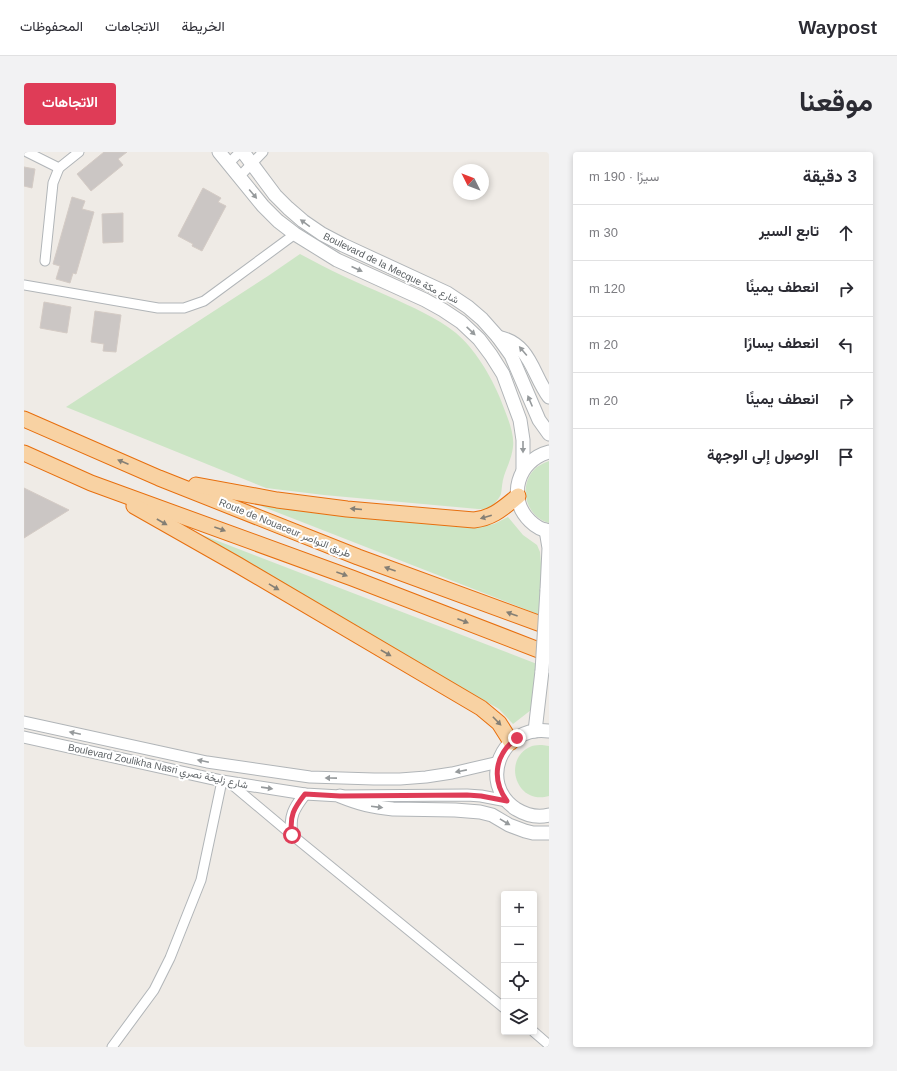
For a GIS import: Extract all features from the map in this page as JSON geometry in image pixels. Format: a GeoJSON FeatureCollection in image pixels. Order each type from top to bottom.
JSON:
{"type":"FeatureCollection","features":[{"type":"Feature","properties":{"kind":"highway","name":"Route de Nouaceur طريق النواصر"},"geometry":{"type":"LineString","coordinates":[[24,419],[159,478],[358,557],[549,628]]}},
{"type":"Feature","properties":{"kind":"highway"},"geometry":{"type":"LineString","coordinates":[[24,453],[91,483],[123,500],[481,708],[499,723],[511,742]]}},
{"type":"Feature","properties":{"kind":"highway"},"geometry":{"type":"LineString","coordinates":[[159,478],[277,500],[347,509],[474,520],[493,515],[518,496]]}},
{"type":"Feature","properties":{"kind":"highway"},"geometry":{"type":"LineString","coordinates":[[91,483],[345,575],[549,654]]}},
{"type":"Feature","properties":{"kind":"main road","name":"Boulevard de la Mecque شارع مكة"},"geometry":{"type":"LineString","coordinates":[[219,152],[263,206],[278,221],[295,234],[337,260],[425,300],[443,310],[461,322],[479,339],[503,374],[520,420],[523,440],[524,470]]}},
{"type":"Feature","properties":{"kind":"main road","name":"Boulevard de la Mecque شارع مكة"},"geometry":{"type":"LineString","coordinates":[[243,152],[275,195],[303,221],[322,234],[343,245],[447,293],[468,307],[482,319],[511,355],[539,420],[549,434]]}},
{"type":"Feature","properties":{"kind":"main road"},"geometry":{"type":"LineString","coordinates":[[498,337],[510,341],[525,352],[549,397]]}},
{"type":"Feature","properties":{"kind":"main road"},"geometry":{"type":"LineString","coordinates":[[535,731],[542,671],[548,590],[548,531],[528,519],[521,508],[518,496],[518,483],[524,470],[534,459],[549,452]]}},
{"type":"Feature","properties":{"kind":"main road"},"geometry":{"type":"LineString","coordinates":[[549,731],[535,731],[522,734],[511,742],[504,751],[497,769],[498,783],[503,796],[513,807],[528,815],[549,815]]}},
{"type":"Feature","properties":{"kind":"main road"},"geometry":{"type":"LineString","coordinates":[[340,796],[358,803],[382,808],[467,810],[480,812],[492,815],[509,825],[525,831],[534,833],[549,833]]}},
{"type":"Feature","properties":{"kind":"street"},"geometry":{"type":"LineString","coordinates":[[27,152],[59,168]]}},
{"type":"Feature","properties":{"kind":"street"},"geometry":{"type":"LineString","coordinates":[[44,261],[53,183],[59,168],[79,152]]}},
{"type":"Feature","properties":{"kind":"street"},"geometry":{"type":"LineString","coordinates":[[228,164],[240,152]]}},
{"type":"Feature","properties":{"kind":"street"},"geometry":{"type":"LineString","coordinates":[[239,177],[263,152]]}},
{"type":"Feature","properties":{"kind":"street"},"geometry":{"type":"LineString","coordinates":[[24,285],[158,308],[184,308],[204,301],[295,234]]}},
{"type":"Feature","properties":{"kind":"street","name":"Boulevard Zoulikha Nasri شارع زليخة نصري"},"geometry":{"type":"LineString","coordinates":[[24,722],[207,762],[310,777],[374,779],[413,778],[452,773],[499,762]]}},
{"type":"Feature","properties":{"kind":"street","name":"Boulevard Zoulikha Nasri شارع زليخة نصري"},"geometry":{"type":"LineString","coordinates":[[24,737],[226,782],[305,794],[340,796],[467,795],[507,801]]}},
{"type":"Feature","properties":{"kind":"street"},"geometry":{"type":"LineString","coordinates":[[112,1047],[154,990],[170,958],[201,880],[226,782],[501,1006]]}},
{"type":"Feature","properties":{"kind":"street"},"geometry":{"type":"LineString","coordinates":[[292,835],[290,826],[291,817],[294,809],[305,794]]}},
{"type":"Feature","properties":{"kind":"street"},"geometry":{"type":"LineString","coordinates":[[537,1034],[549,1044]]}},
{"type":"Feature","properties":{"kind":"green space"},"geometry":{"type":"Polygon","coordinates":[[[300,254],[432,317],[456,333],[470,347],[492,381],[500,398],[513,435],[512,454],[503,478],[501,494],[491,507],[482,509],[324,495],[266,488],[66,407],[300,254]]]}},
{"type":"Feature","properties":{"kind":"green space"},"geometry":{"type":"Polygon","coordinates":[[[549,461],[549,523],[541,520],[530,509],[527,502],[526,486],[528,478],[533,471],[540,465],[549,461]]]}},
{"type":"Feature","properties":{"kind":"green space"},"geometry":{"type":"Polygon","coordinates":[[[260,504],[474,527],[494,524],[508,517],[523,535],[537,545],[540,552],[542,576],[540,615],[261,506],[260,504]]]}},
{"type":"Feature","properties":{"kind":"green space"},"geometry":{"type":"Polygon","coordinates":[[[192,531],[537,664],[531,710],[513,724],[499,709],[192,531]]]}},
{"type":"Feature","properties":{"kind":"green space"},"geometry":{"type":"Polygon","coordinates":[[[532,746],[549,746],[549,796],[538,797],[528,794],[521,788],[516,779],[515,770],[517,760],[522,752],[532,746]]]}},
{"type":"Feature","properties":{"kind":"building"},"geometry":{"type":"Polygon","coordinates":[[[104,152],[127,152],[118,159],[123,165],[91,191],[77,174],[104,152]]]}},
{"type":"Feature","properties":{"kind":"building"},"geometry":{"type":"Polygon","coordinates":[[[24,167],[35,169],[32,188],[24,186],[24,167]]]}},
{"type":"Feature","properties":{"kind":"building"},"geometry":{"type":"Polygon","coordinates":[[[203,188],[221,198],[218,202],[226,206],[202,251],[178,236],[203,188]]]}},
{"type":"Feature","properties":{"kind":"building"},"geometry":{"type":"Polygon","coordinates":[[[72,197],[85,201],[82,209],[94,212],[76,274],[73,273],[70,283],[56,279],[60,266],[53,264],[72,197]]]}},
{"type":"Feature","properties":{"kind":"building"},"geometry":{"type":"Polygon","coordinates":[[[123,213],[123,242],[103,243],[102,214],[123,213]]]}},
{"type":"Feature","properties":{"kind":"building"},"geometry":{"type":"Polygon","coordinates":[[[44,302],[71,307],[67,333],[40,328],[44,302]]]}},
{"type":"Feature","properties":{"kind":"building"},"geometry":{"type":"Polygon","coordinates":[[[95,311],[121,315],[116,352],[103,351],[104,344],[91,342],[95,311]]]}},
{"type":"Feature","properties":{"kind":"building"},"geometry":{"type":"Polygon","coordinates":[[[24,488],[69,510],[24,538],[24,488]]]}},
{"type":"Feature","properties":{"kind":"route"},"geometry":{"type":"LineString","coordinates":[[292,835],[290,826],[291,817],[294,809],[305,794],[340,796],[467,795],[507,801],[503,796],[498,783],[497,769],[506,748],[517,738]]}}]}
